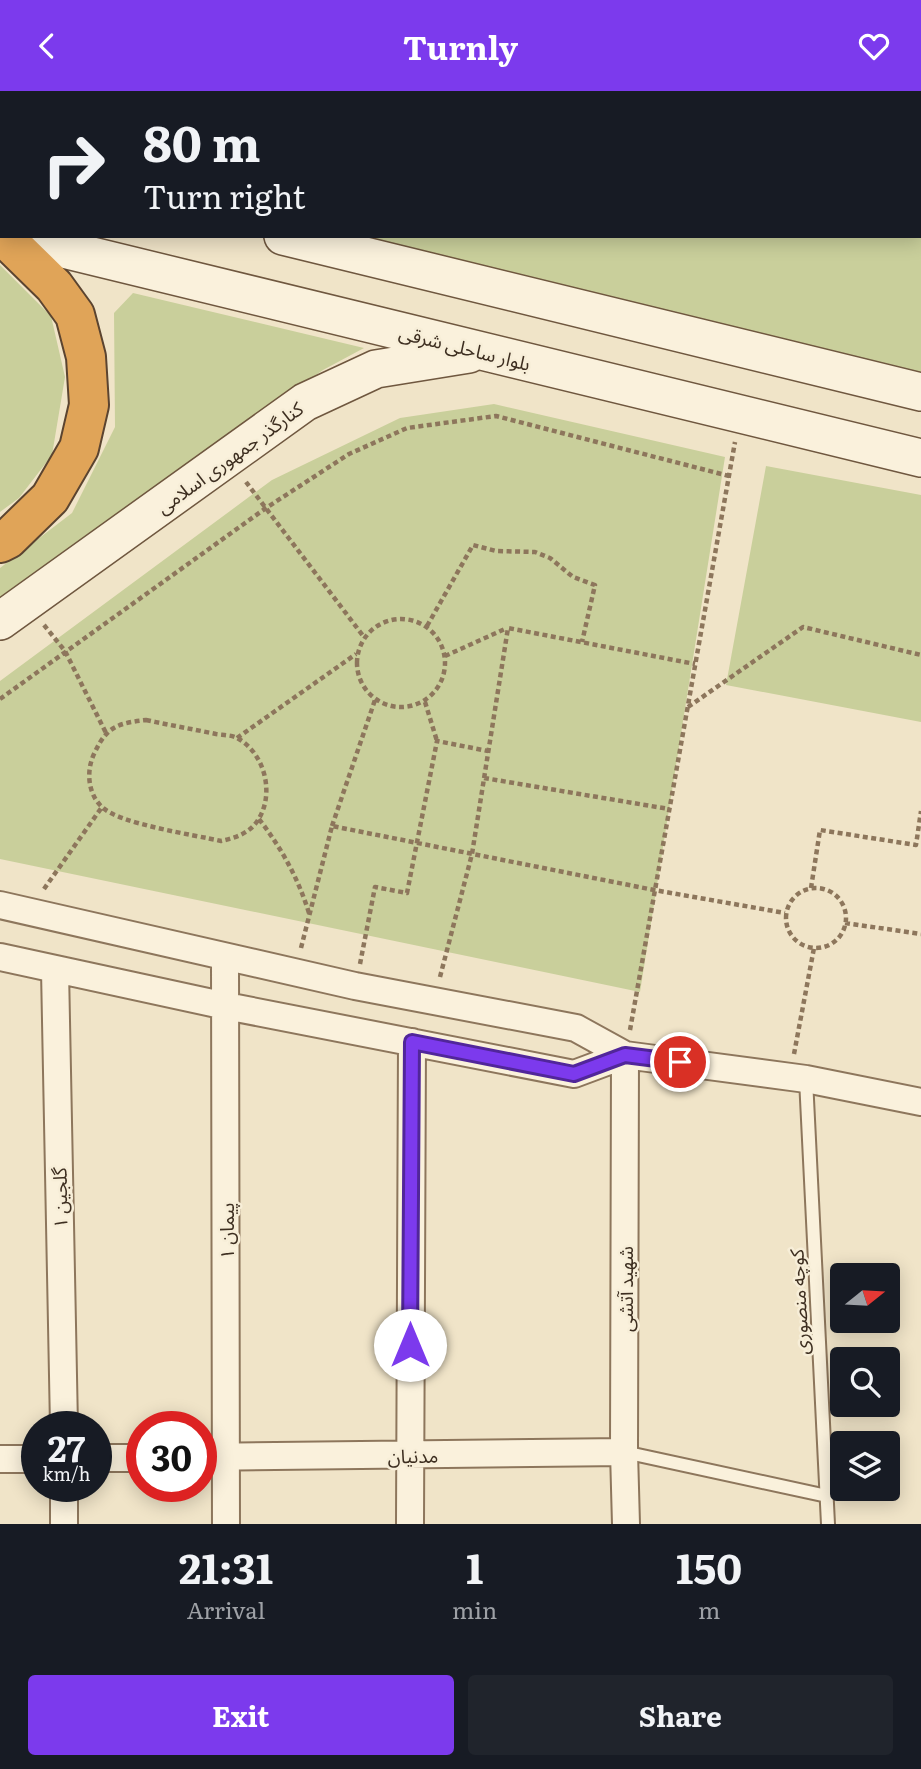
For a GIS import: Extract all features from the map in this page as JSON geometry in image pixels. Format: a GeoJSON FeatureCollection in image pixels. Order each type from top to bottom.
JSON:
{"type":"FeatureCollection","features":[{"type":"Feature","properties":{"kind":"highway"},"geometry":{"type":"LineString","coordinates":[[0,543],[8,539],[50,498],[79,448],[89,405],[86,357],[75,315],[54,286],[4,238]]}},
{"type":"Feature","properties":{"kind":"main road","name":"بلوار ساحلی شرقی"},"geometry":{"type":"LineString","coordinates":[[18,238],[921,458]]}},
{"type":"Feature","properties":{"kind":"main road"},"geometry":{"type":"LineString","coordinates":[[291,238],[921,392]]}},
{"type":"Feature","properties":{"kind":"main road","name":"کنارگذر جمهوری اسلامی"},"geometry":{"type":"LineString","coordinates":[[13,612],[305,402],[376,369],[485,352]]}},
{"type":"Feature","properties":{"kind":"street"},"geometry":{"type":"LineString","coordinates":[[0,905],[355,986],[576,1028],[625,1055],[797,1078],[921,1102]]}},
{"type":"Feature","properties":{"kind":"street"},"geometry":{"type":"LineString","coordinates":[[0,957],[226,1006],[574,1074],[625,1055]]}},
{"type":"Feature","properties":{"kind":"street","name":"پیمان ۱"},"geometry":{"type":"LineString","coordinates":[[214,1411],[226,1006],[225,958]]}},
{"type":"Feature","properties":{"kind":"street","name":"گلجین ۱"},"geometry":{"type":"LineString","coordinates":[[55,970],[64,1411]]}},
{"type":"Feature","properties":{"kind":"street"},"geometry":{"type":"LineString","coordinates":[[410,1524],[412,1042]]}},
{"type":"Feature","properties":{"kind":"street","name":"شهید آتشی"},"geometry":{"type":"LineString","coordinates":[[625,1055],[626,1524]]}},
{"type":"Feature","properties":{"kind":"street","name":"مدنیان"},"geometry":{"type":"LineString","coordinates":[[217,1457],[624,1452]]}},
{"type":"Feature","properties":{"kind":"street"},"geometry":{"type":"LineString","coordinates":[[0,1459],[21,1459]]}},
{"type":"Feature","properties":{"kind":"street","name":"پیمان ۱"},"geometry":{"type":"LineString","coordinates":[[217,1478],[226,1524]]}},
{"type":"Feature","properties":{"kind":"street"},"geometry":{"type":"LineString","coordinates":[[64,1502],[64,1524]]}},
{"type":"Feature","properties":{"kind":"lane","name":"کوچه منصوری"},"geometry":{"type":"LineString","coordinates":[[797,1078],[828,1524]]}},
{"type":"Feature","properties":{"kind":"lane"},"geometry":{"type":"LineString","coordinates":[[624,1452],[827,1496]]}},
{"type":"Feature","properties":{"kind":"path"},"geometry":{"type":"LineString","coordinates":[[625,1055],[739,414]]}},
{"type":"Feature","properties":{"kind":"path"},"geometry":{"type":"LineString","coordinates":[[0,699],[266,508],[349,454],[407,428],[496,416],[729,476]]}},
{"type":"Feature","properties":{"kind":"path"},"geometry":{"type":"LineString","coordinates":[[227,458],[364,637]]}},
{"type":"Feature","properties":{"kind":"path"},"geometry":{"type":"LineString","coordinates":[[426,626],[473,545],[496,551],[535,552],[550,558],[573,577],[595,585],[582,642]]}},
{"type":"Feature","properties":{"kind":"path"},"geometry":{"type":"LineString","coordinates":[[13,612],[65,651],[106,733]]}},
{"type":"Feature","properties":{"kind":"path"},"geometry":{"type":"LineString","coordinates":[[393,619],[410,619],[426,626],[438,639],[445,656],[444,673],[438,689],[425,701],[409,708],[391,707],[375,700],[363,687],[356,671],[357,653],[364,637],[376,625],[393,619]]}},
{"type":"Feature","properties":{"kind":"path"},"geometry":{"type":"LineString","coordinates":[[687,708],[803,627],[921,655]]}},
{"type":"Feature","properties":{"kind":"path"},"geometry":{"type":"LineString","coordinates":[[445,656],[508,628],[695,664]]}},
{"type":"Feature","properties":{"kind":"path"},"geometry":{"type":"LineString","coordinates":[[434,1002],[472,854],[508,628]]}},
{"type":"Feature","properties":{"kind":"path"},"geometry":{"type":"LineString","coordinates":[[237,738],[357,653]]}},
{"type":"Feature","properties":{"kind":"path"},"geometry":{"type":"LineString","coordinates":[[296,973],[332,826],[375,700]]}},
{"type":"Feature","properties":{"kind":"path"},"geometry":{"type":"LineString","coordinates":[[355,986],[375,887],[407,893],[437,741],[425,701]]}},
{"type":"Feature","properties":{"kind":"path"},"geometry":{"type":"LineString","coordinates":[[146,720],[237,738],[257,757],[266,777],[266,797],[258,819],[238,837],[221,841],[119,817],[102,807],[90,787],[89,767],[106,733],[120,723],[146,720]]}},
{"type":"Feature","properties":{"kind":"path"},"geometry":{"type":"LineString","coordinates":[[437,741],[488,751]]}},
{"type":"Feature","properties":{"kind":"path"},"geometry":{"type":"LineString","coordinates":[[484,778],[669,809]]}},
{"type":"Feature","properties":{"kind":"path"},"geometry":{"type":"LineString","coordinates":[[28,912],[102,807]]}},
{"type":"Feature","properties":{"kind":"path"},"geometry":{"type":"LineString","coordinates":[[811,888],[820,830],[916,845],[921,811]]}},
{"type":"Feature","properties":{"kind":"path"},"geometry":{"type":"LineString","coordinates":[[258,819],[295,873],[309,914]]}},
{"type":"Feature","properties":{"kind":"path"},"geometry":{"type":"LineString","coordinates":[[332,826],[654,890],[785,913]]}},
{"type":"Feature","properties":{"kind":"path"},"geometry":{"type":"LineString","coordinates":[[824,888],[835,894],[843,903],[845,923],[837,939],[827,946],[814,949],[802,945],[792,937],[786,926],[785,913],[790,901],[799,892],[824,888]]}},
{"type":"Feature","properties":{"kind":"path"},"geometry":{"type":"LineString","coordinates":[[845,923],[921,934]]}},
{"type":"Feature","properties":{"kind":"path"},"geometry":{"type":"LineString","coordinates":[[797,1078],[814,949]]}},
{"type":"Feature","properties":{"kind":"green space"},"geometry":{"type":"Polygon","coordinates":[[[289,238],[921,238],[921,393],[289,238]]]}},
{"type":"Feature","properties":{"kind":"green space"},"geometry":{"type":"Polygon","coordinates":[[[0,265],[51,316],[65,377],[52,455],[19,498],[0,512],[0,265]]]}},
{"type":"Feature","properties":{"kind":"green space"},"geometry":{"type":"Polygon","coordinates":[[[133,293],[364,348],[323,370],[0,603],[0,568],[72,513],[115,427],[114,313],[133,293]]]}},
{"type":"Feature","properties":{"kind":"green space"},"geometry":{"type":"Polygon","coordinates":[[[494,404],[725,457],[640,992],[0,859],[0,681],[272,480],[400,418],[494,404]]]}},
{"type":"Feature","properties":{"kind":"green space"},"geometry":{"type":"Polygon","coordinates":[[[766,466],[921,495],[921,722],[726,685],[766,466]]]}},
{"type":"Feature","properties":{"kind":"route"},"geometry":{"type":"LineString","coordinates":[[410,1345],[412,1042],[574,1074],[625,1055],[680,1062]]}}]}
